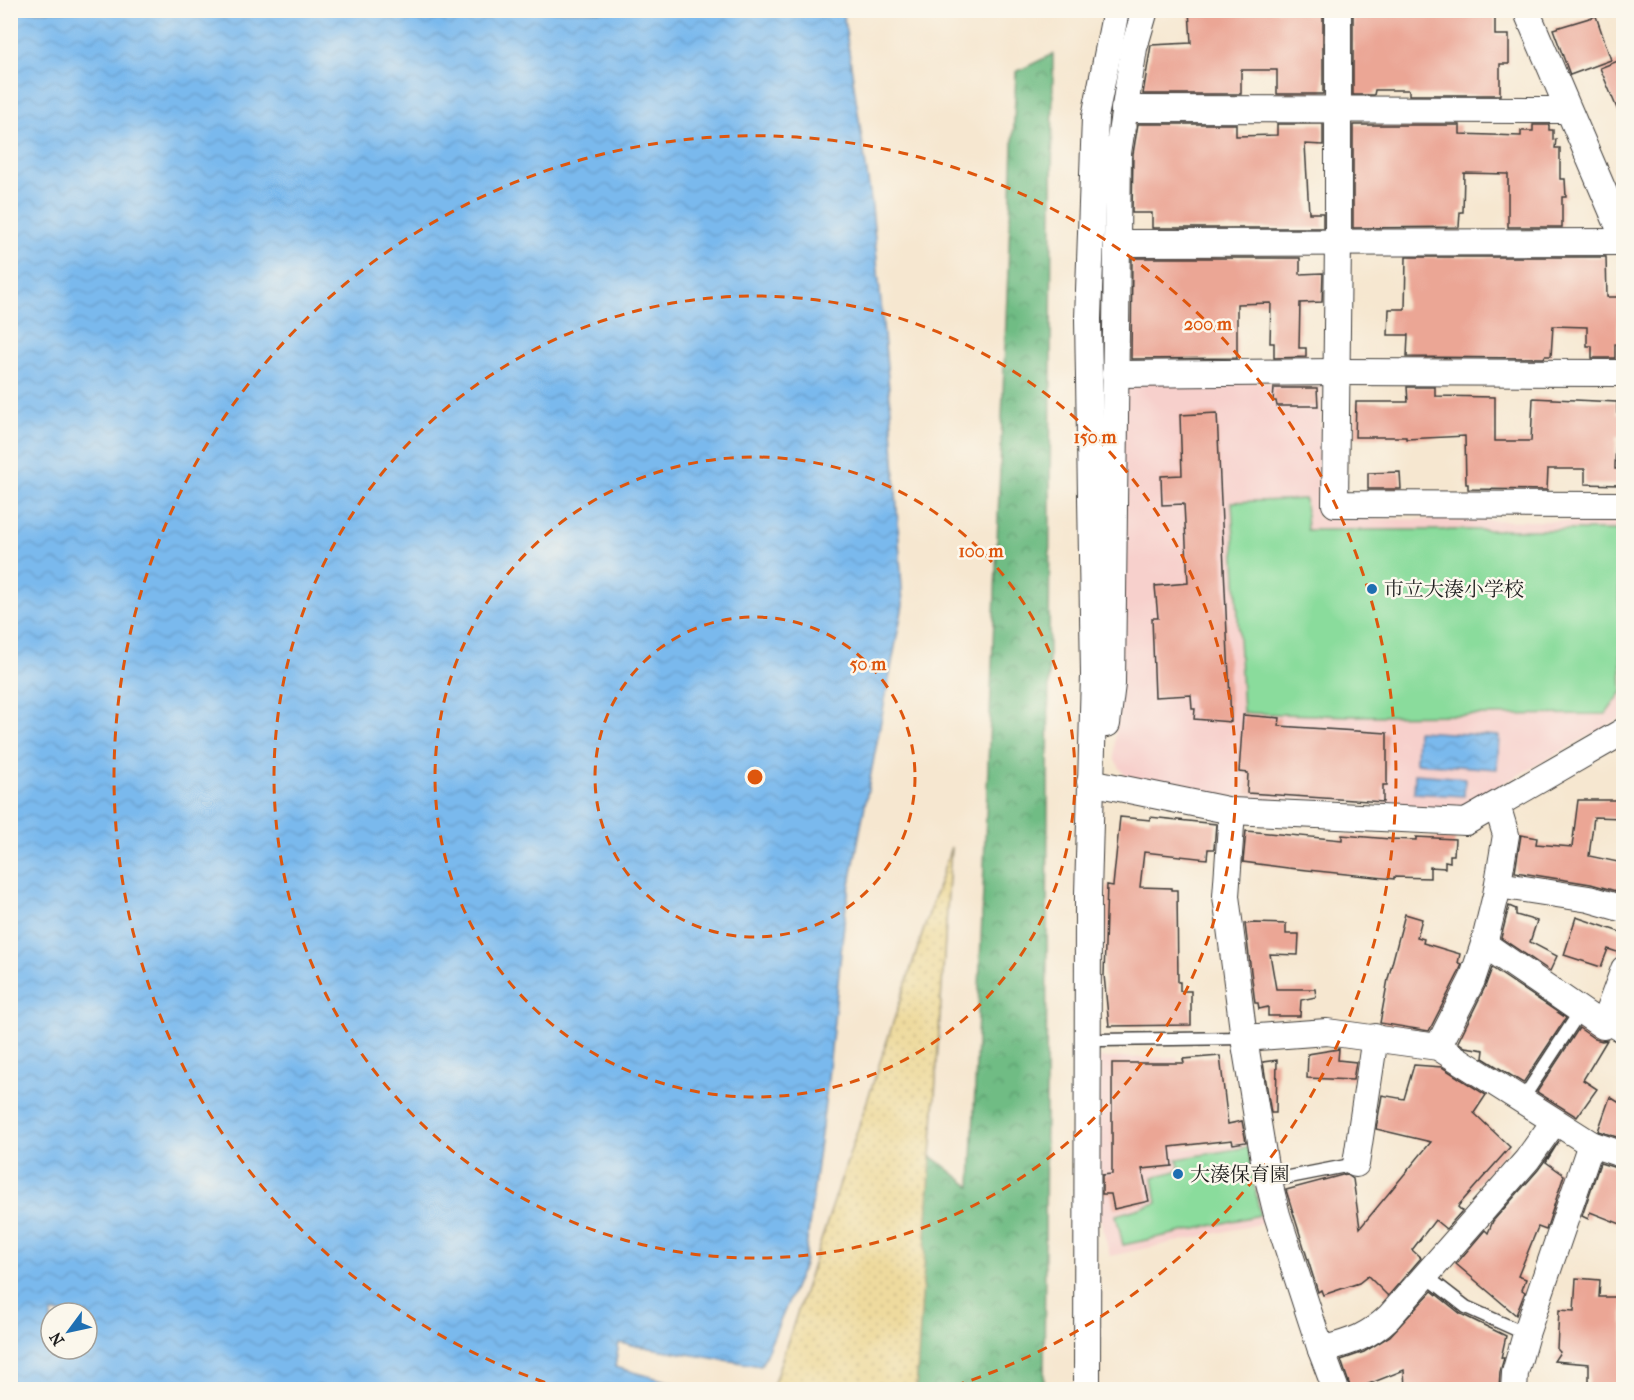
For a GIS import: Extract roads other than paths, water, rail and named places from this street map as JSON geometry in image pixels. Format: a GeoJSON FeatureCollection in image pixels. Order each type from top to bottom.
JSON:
{"type":"FeatureCollection","features":[{"type":"Feature","properties":{"kind":"street"},"geometry":{"type":"LineString","coordinates":[[1088,1389],[1088,894],[1094,783],[1094,675],[1088,320],[1095,117],[1116,10]]}},
{"type":"Feature","properties":{"kind":"street"},"geometry":{"type":"LineString","coordinates":[[1094,783],[1112,684],[1118,153],[1134,48],[1145,10]]}},
{"type":"Feature","properties":{"kind":"street"},"geometry":{"type":"LineString","coordinates":[[1338,10],[1335,504],[1623,505]]}},
{"type":"Feature","properties":{"kind":"street"},"geometry":{"type":"LineString","coordinates":[[1117,243],[1623,240],[1526,10]]}},
{"type":"Feature","properties":{"kind":"street"},"geometry":{"type":"LineString","coordinates":[[1124,109],[1568,110]]}},
{"type":"Feature","properties":{"kind":"street"},"geometry":{"type":"LineString","coordinates":[[1115,374],[1623,373]]}},
{"type":"Feature","properties":{"kind":"street"},"geometry":{"type":"LineString","coordinates":[[1094,783],[1232,811],[1466,822],[1623,731]]}},
{"type":"Feature","properties":{"kind":"street"},"geometry":{"type":"LineString","coordinates":[[1438,1047],[1472,980],[1484,944],[1498,885],[1506,835],[1497,805]]}},
{"type":"Feature","properties":{"kind":"street"},"geometry":{"type":"LineString","coordinates":[[1232,811],[1226,896],[1244,1038],[1269,1181],[1277,1215],[1336,1389]]}},
{"type":"Feature","properties":{"kind":"street"},"geometry":{"type":"LineString","coordinates":[[1498,885],[1588,899],[1623,909]]}},
{"type":"Feature","properties":{"kind":"street"},"geometry":{"type":"LineString","coordinates":[[1484,944],[1613,1032],[1623,969]]}},
{"type":"Feature","properties":{"kind":"street"},"geometry":{"type":"LineString","coordinates":[[1244,1038],[1327,1032],[1438,1047],[1591,1144],[1623,1155]]}},
{"type":"Feature","properties":{"kind":"street"},"geometry":{"type":"LineString","coordinates":[[1356,1164],[1375,1037]]}},
{"type":"Feature","properties":{"kind":"street"},"geometry":{"type":"LineString","coordinates":[[1321,1350],[1352,1341],[1374,1331],[1426,1276],[1527,1160],[1554,1122]]}},
{"type":"Feature","properties":{"kind":"street"},"geometry":{"type":"LineString","coordinates":[[1514,1389],[1515,1374],[1526,1334],[1591,1144]]}},
{"type":"Feature","properties":{"kind":"lane"},"geometry":{"type":"LineString","coordinates":[[1522,1100],[1581,1010]]}},
{"type":"Feature","properties":{"kind":"lane"},"geometry":{"type":"LineString","coordinates":[[1101,1040],[1244,1038]]}},
{"type":"Feature","properties":{"kind":"lane"},"geometry":{"type":"LineString","coordinates":[[1269,1181],[1356,1164]]}},
{"type":"Feature","properties":{"kind":"lane"},"geometry":{"type":"LineString","coordinates":[[1426,1276],[1466,1307],[1526,1334]]}},
{"type":"Feature","properties":{"kind":"water"},"geometry":{"type":"Polygon","coordinates":[[[10,11],[843,11],[872,207],[891,410],[903,605],[846,905],[827,1087],[804,1265],[761,1366],[619,1343],[615,1367],[674,1383],[674,1389],[11,1389],[10,11]]]}},
{"type":"Feature","properties":{"kind":"water"},"geometry":{"type":"Polygon","coordinates":[[[1417,731],[1499,736],[1497,769],[1416,763],[1417,731]]]}},
{"type":"Feature","properties":{"kind":"water"},"geometry":{"type":"Polygon","coordinates":[[[1415,774],[1465,778],[1464,796],[1414,793],[1415,774]]]}},
{"type":"Feature","properties":{"kind":"place","name":"市立大湊小学校"},"geometry":{"type":"Point","coordinates":[1372,589]}},
{"type":"Feature","properties":{"kind":"place","name":"大湊保育園"},"geometry":{"type":"Point","coordinates":[1178,1174]}}]}
